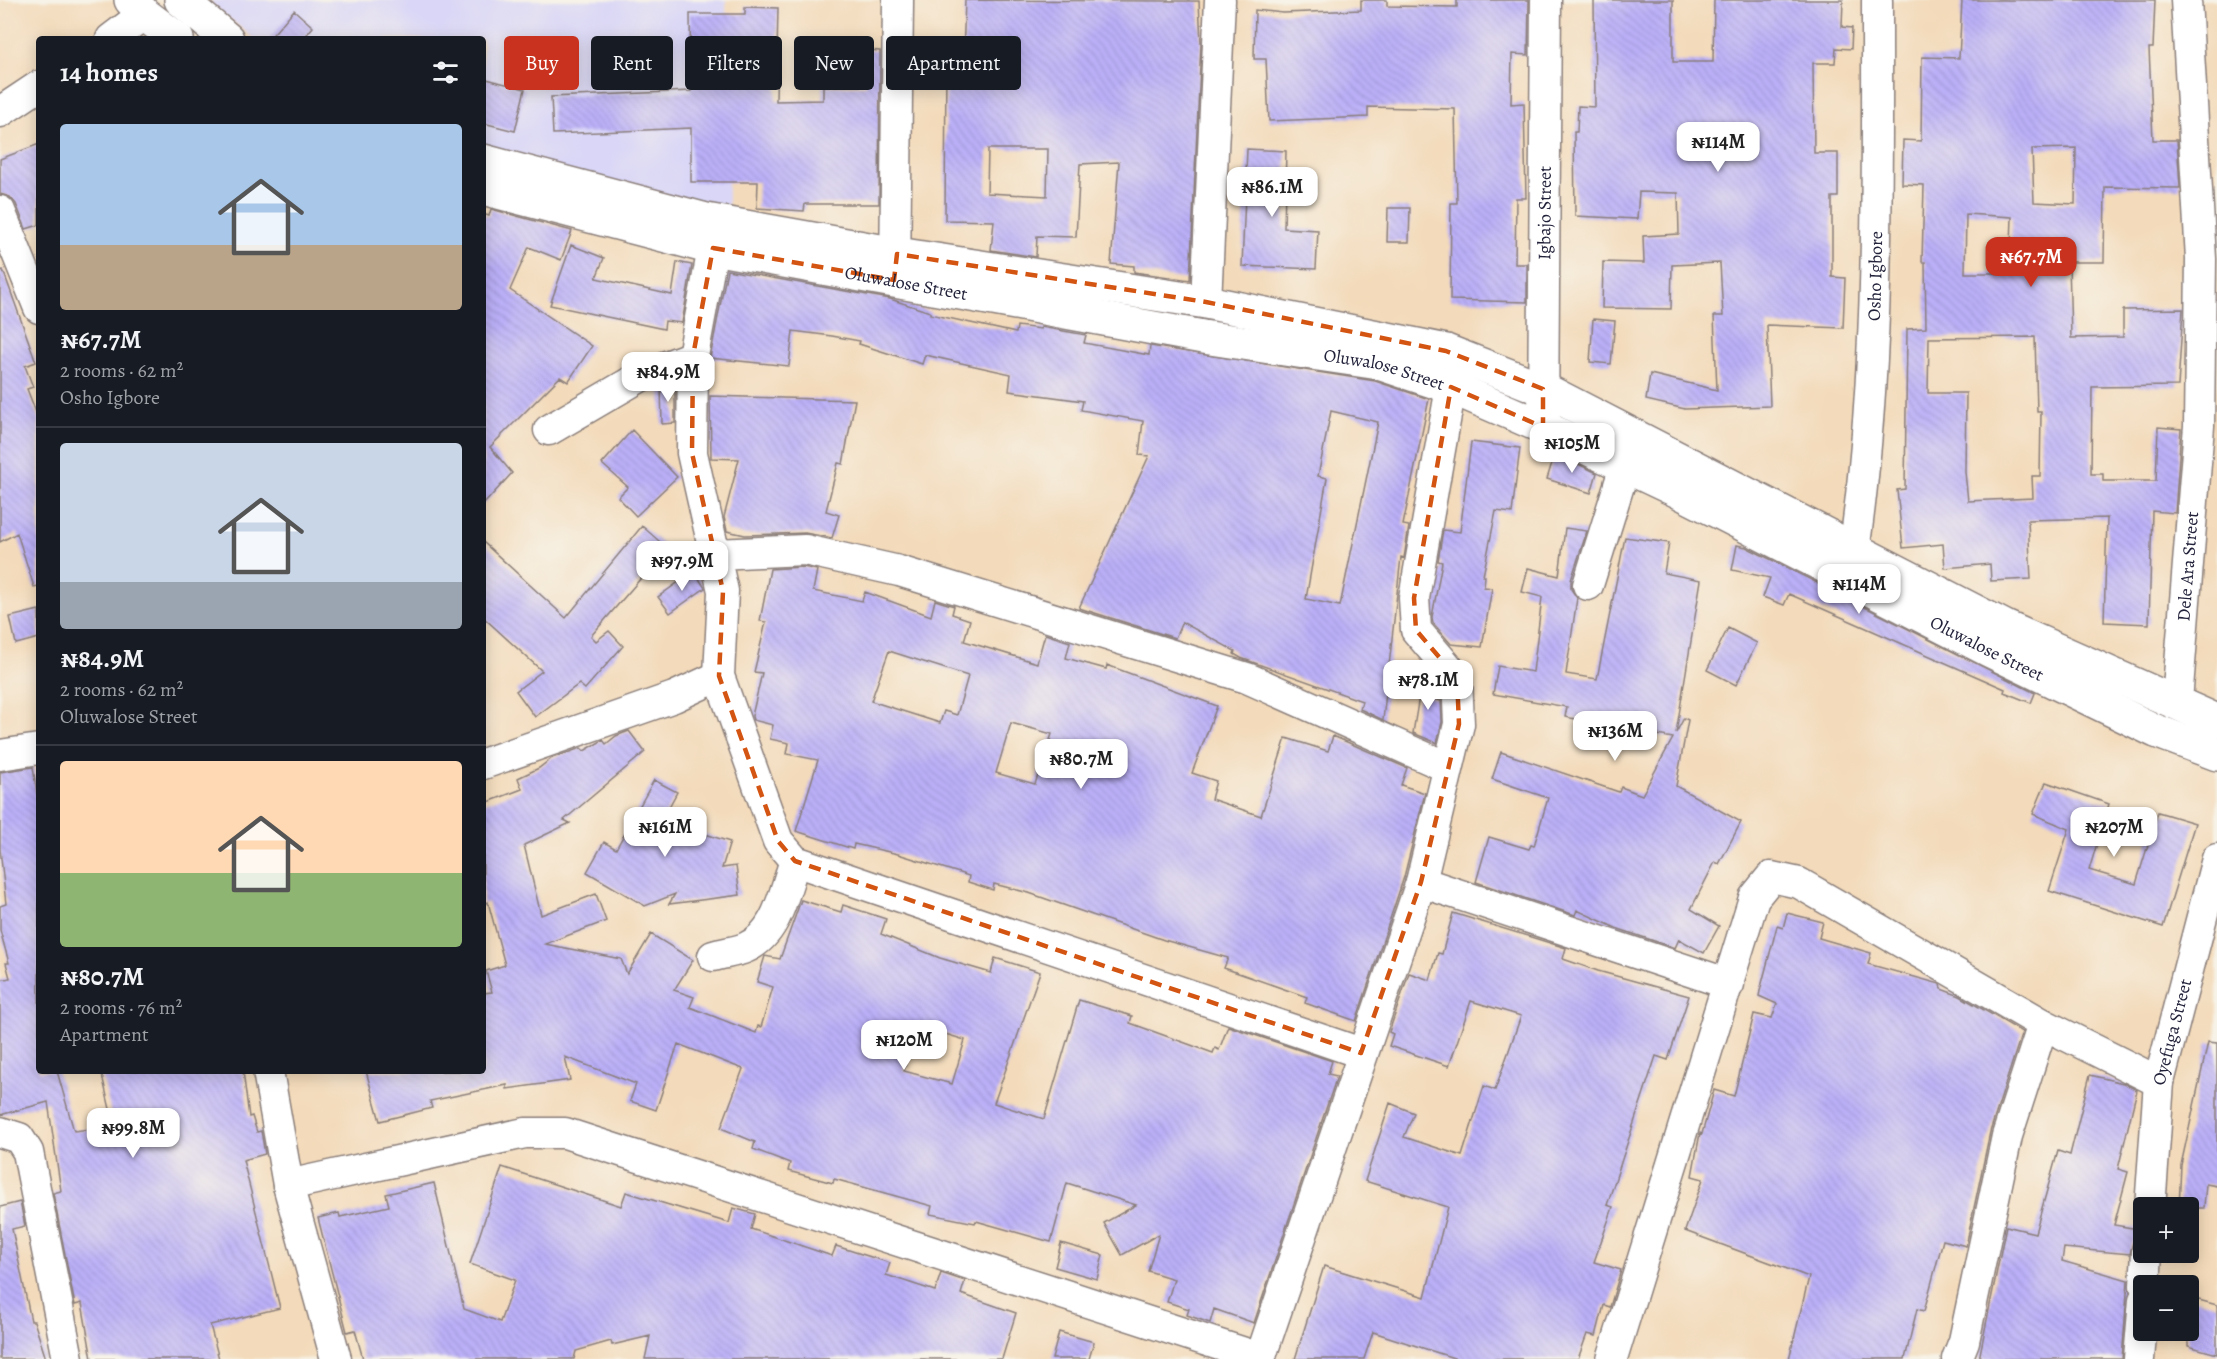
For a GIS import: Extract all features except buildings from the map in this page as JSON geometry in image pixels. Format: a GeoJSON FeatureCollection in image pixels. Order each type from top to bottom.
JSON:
{"type":"FeatureCollection","features":[{"type":"Feature","properties":{"kind":"street"},"geometry":{"type":"LineString","coordinates":[[181,0],[223,36]]}},
{"type":"Feature","properties":{"kind":"street"},"geometry":{"type":"LineString","coordinates":[[896,267],[898,0]]}},
{"type":"Feature","properties":{"kind":"street"},"geometry":{"type":"LineString","coordinates":[[1206,302],[1220,0]]}},
{"type":"Feature","properties":{"kind":"street","name":"Igbajo Street"},"geometry":{"type":"LineString","coordinates":[[1543,426],[1546,0]]}},
{"type":"Feature","properties":{"kind":"street","name":"Osho Igbore"},"geometry":{"type":"LineString","coordinates":[[1854,551],[1865,474],[1874,372],[1877,0]]}},
{"type":"Feature","properties":{"kind":"street","name":"Dele Ara Street"},"geometry":{"type":"LineString","coordinates":[[2176,701],[2199,426],[2201,259],[2186,0]]}},
{"type":"Feature","properties":{"kind":"street"},"geometry":{"type":"LineString","coordinates":[[113,36],[137,7],[173,36]]}},
{"type":"Feature","properties":{"kind":"street"},"geometry":{"type":"LineString","coordinates":[[0,112],[36,88]]}},
{"type":"Feature","properties":{"kind":"street","name":"Oluwalose Street"},"geometry":{"type":"LineString","coordinates":[[486,163],[896,267],[1203,337],[1358,358],[1451,387],[1543,426],[1625,466],[1901,591],[2156,730],[2217,754]]}},
{"type":"Feature","properties":{"kind":"street","name":"Oluwalose Street"},"geometry":{"type":"LineString","coordinates":[[486,190],[712,248],[1206,302],[1446,351],[1544,389],[1854,551],[1901,591],[2006,627],[2217,721]]}},
{"type":"Feature","properties":{"kind":"street"},"geometry":{"type":"LineString","coordinates":[[0,211],[36,300]]}},
{"type":"Feature","properties":{"kind":"street"},"geometry":{"type":"LineString","coordinates":[[712,248],[693,356],[692,453],[723,591],[719,676],[778,841],[795,861],[1361,1053]]}},
{"type":"Feature","properties":{"kind":"street"},"geometry":{"type":"LineString","coordinates":[[549,430],[643,375],[693,356]]}},
{"type":"Feature","properties":{"kind":"street"},"geometry":{"type":"LineString","coordinates":[[288,1185],[525,1133],[565,1133],[1260,1359],[1361,1053],[1421,882],[1459,724],[1457,678],[1416,630],[1414,598],[1451,387]]}},
{"type":"Feature","properties":{"kind":"street"},"geometry":{"type":"LineString","coordinates":[[1588,585],[1625,466]]}},
{"type":"Feature","properties":{"kind":"street"},"geometry":{"type":"LineString","coordinates":[[716,554],[805,550],[899,571],[1247,678],[1447,767]]}},
{"type":"Feature","properties":{"kind":"street"},"geometry":{"type":"LineString","coordinates":[[486,764],[674,697],[719,676]]}},
{"type":"Feature","properties":{"kind":"street"},"geometry":{"type":"LineString","coordinates":[[0,755],[36,749]]}},
{"type":"Feature","properties":{"kind":"street","name":"Oyefuga Street"},"geometry":{"type":"LineString","coordinates":[[2151,1197],[2159,1082],[2217,858]]}},
{"type":"Feature","properties":{"kind":"street"},"geometry":{"type":"LineString","coordinates":[[713,956],[746,948],[762,937],[775,919],[795,861]]}},
{"type":"Feature","properties":{"kind":"street"},"geometry":{"type":"LineString","coordinates":[[1612,1359],[1754,898],[1771,877],[1799,883],[2043,1024],[2159,1082]]}},
{"type":"Feature","properties":{"kind":"street"},"geometry":{"type":"LineString","coordinates":[[1421,882],[1729,984]]}},
{"type":"Feature","properties":{"kind":"street"},"geometry":{"type":"LineString","coordinates":[[1957,1359],[1964,1341],[2007,1136],[2043,1024]]}},
{"type":"Feature","properties":{"kind":"street"},"geometry":{"type":"LineString","coordinates":[[269,1074],[288,1185],[336,1359]]}},
{"type":"Feature","properties":{"kind":"street"},"geometry":{"type":"LineString","coordinates":[[0,1132],[19,1138],[28,1152],[68,1359]]}},
{"type":"Feature","properties":{"kind":"street"},"geometry":{"type":"LineString","coordinates":[[2139,1359],[2141,1341]]}},
{"type":"Feature","properties":{"kind":"highlighted area"},"geometry":{"type":"Polygon","coordinates":[[[713,248],[894,280],[897,254],[1206,302],[1446,351],[1543,389],[1543,427],[1451,387],[1414,598],[1416,630],[1457,678],[1459,724],[1421,882],[1361,1053],[795,861],[778,841],[719,676],[723,591],[692,453],[693,356],[713,248]]]}},
{"type":"Feature","properties":{"kind":"shaded area"},"geometry":{"type":"Polygon","coordinates":[[[214,0],[726,0],[726,36],[685,36],[685,90],[727,90],[728,211],[486,152],[486,36],[251,36],[210,3],[214,0]]]}}]}
